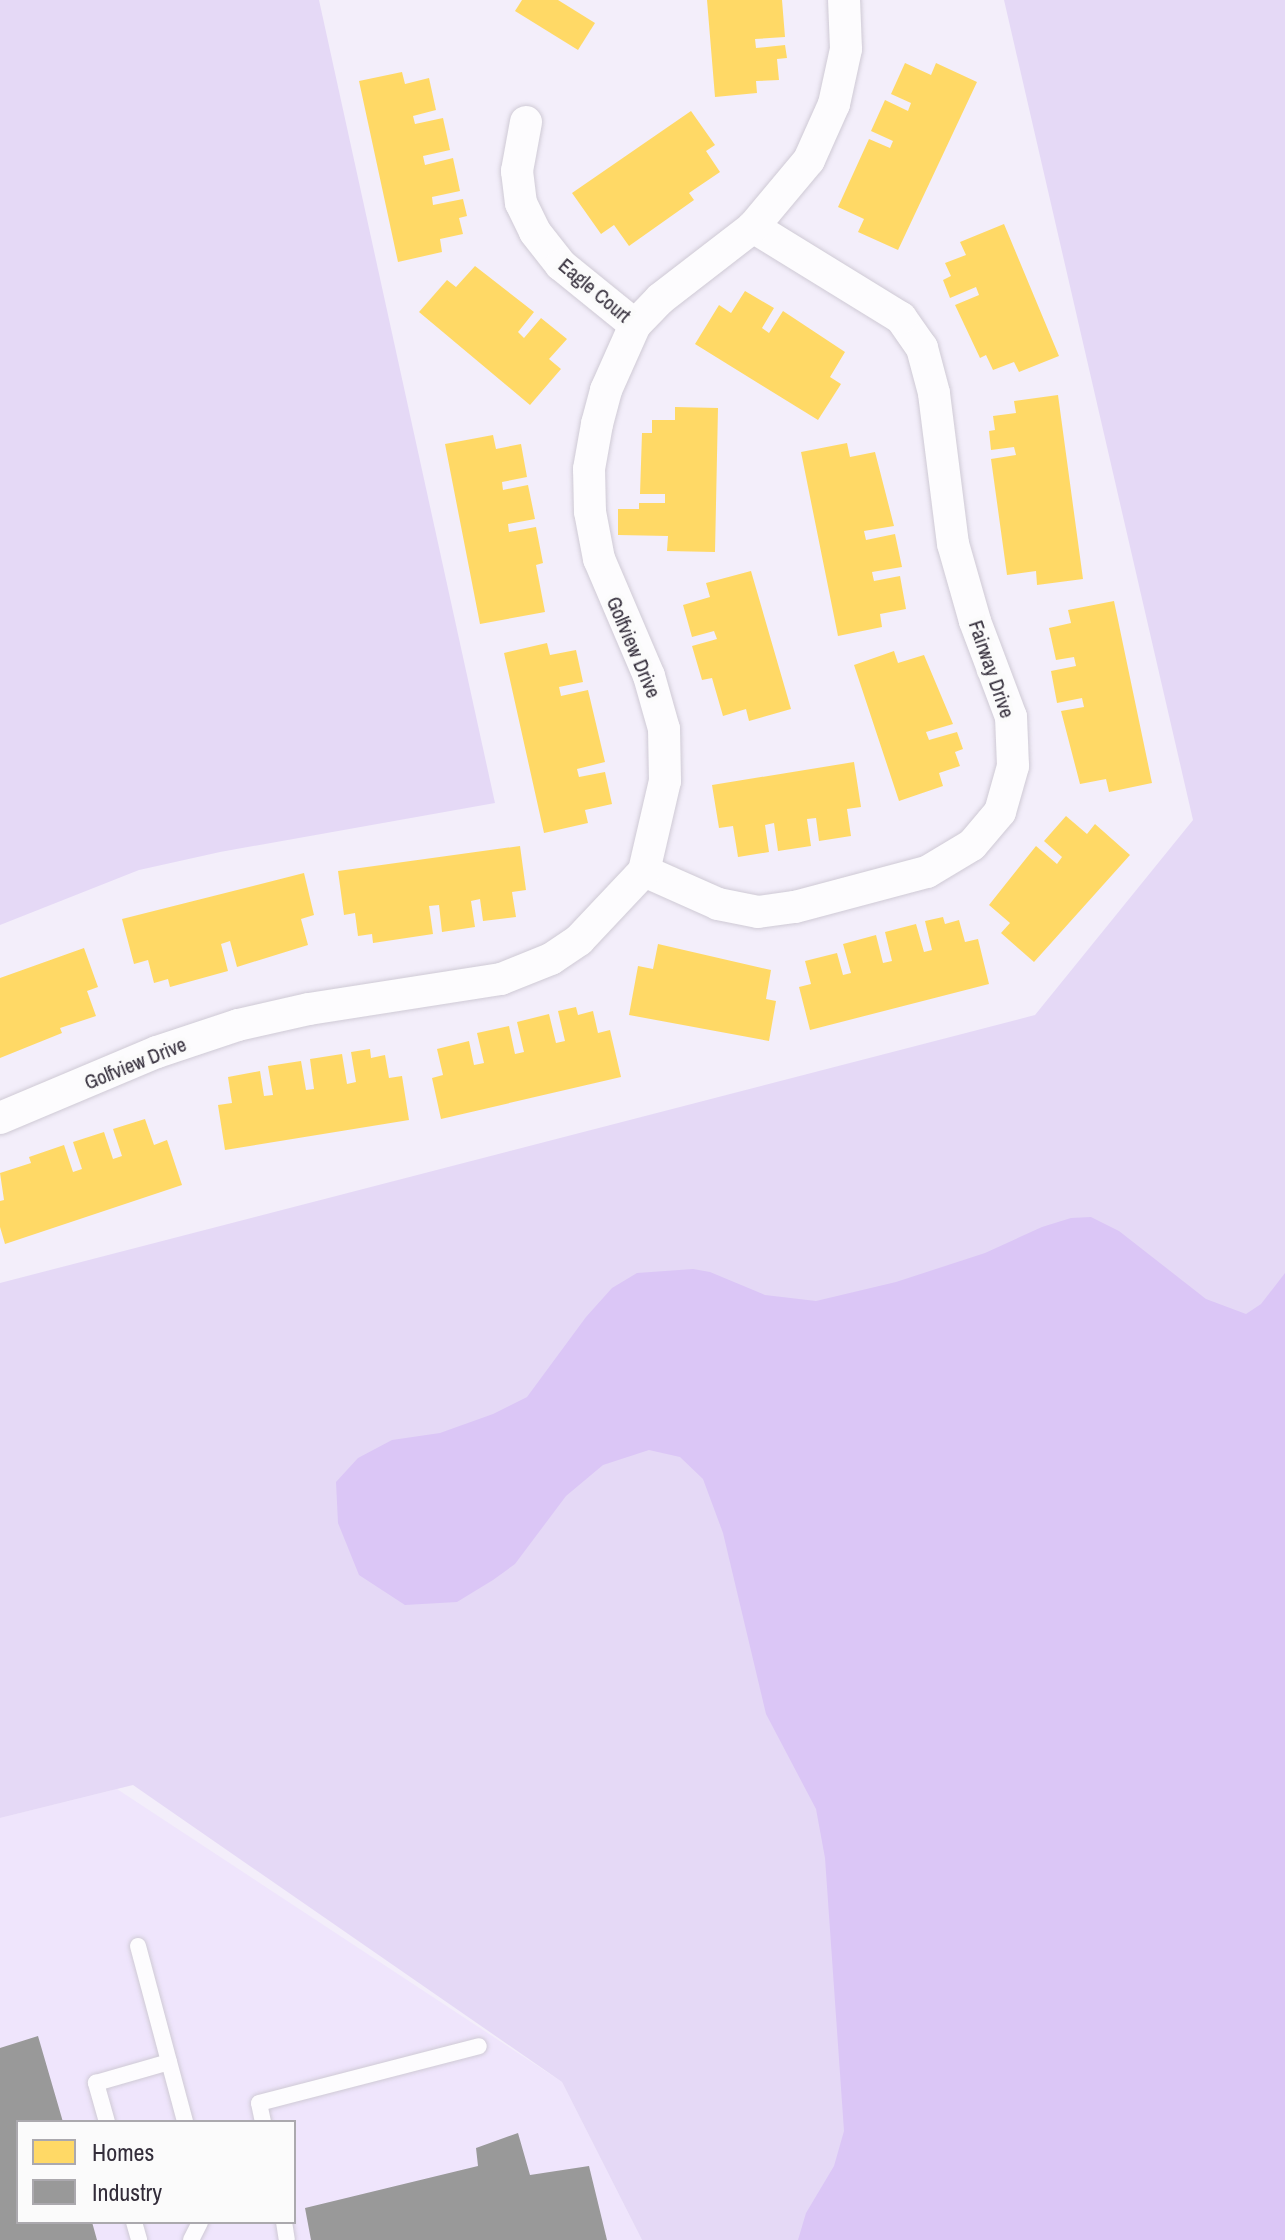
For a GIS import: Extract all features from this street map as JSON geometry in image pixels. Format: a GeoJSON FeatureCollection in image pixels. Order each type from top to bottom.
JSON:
{"type":"FeatureCollection","features":[{"type":"Feature","properties":{"kind":"street","name":"Golfview Drive"},"geometry":{"type":"LineString","coordinates":[[0,1118],[157,1052],[238,1025],[309,1009],[501,979],[551,959],[579,940],[644,871],[665,781],[664,729],[649,676],[607,584],[590,512],[589,469],[597,424],[606,390],[635,325],[660,299],[753,227],[809,160],[834,104],[846,49],[844,0]]}},
{"type":"Feature","properties":{"kind":"street","name":"Eagle Court"},"geometry":{"type":"LineString","coordinates":[[526,122],[517,171],[521,203],[535,232],[561,265],[635,325]]}},
{"type":"Feature","properties":{"kind":"street","name":"Fairway Drive"},"geometry":{"type":"LineString","coordinates":[[644,871],[718,904],[758,912],[795,907],[927,872],[972,845],[1000,812],[1013,766],[1011,717],[975,621],[953,544],[934,393],[922,348],[901,318],[753,227]]}},
{"type":"Feature","properties":{"kind":"lane"},"geometry":{"type":"LineString","coordinates":[[138,1946],[184,2120]]}},
{"type":"Feature","properties":{"kind":"lane"},"geometry":{"type":"LineString","coordinates":[[263,2120],[259,2103],[479,2046]]}},
{"type":"Feature","properties":{"kind":"lane"},"geometry":{"type":"LineString","coordinates":[[106,2120],[96,2083],[169,2062]]}},
{"type":"Feature","properties":{"kind":"shaded area"},"geometry":{"type":"Polygon","coordinates":[[[0,0],[319,0],[495,803],[220,852],[139,870],[0,925],[0,0]]]}},
{"type":"Feature","properties":{"kind":"shaded area"},"geometry":{"type":"Polygon","coordinates":[[[1004,0],[1285,0],[1285,2240],[642,2240],[562,2082],[133,1785],[0,1818],[0,1283],[1035,1015],[1193,820],[1004,0]]]}},
{"type":"Feature","properties":{"kind":"shaded area"},"geometry":{"type":"Polygon","coordinates":[[[1091,1217],[1119,1231],[1206,1299],[1246,1314],[1261,1304],[1285,1273],[1285,2240],[798,2240],[806,2213],[834,2166],[844,2131],[825,1858],[816,1809],[766,1714],[723,1533],[703,1479],[680,1457],[649,1450],[603,1465],[566,1496],[515,1564],[493,1580],[457,1602],[405,1605],[359,1575],[338,1523],[336,1482],[358,1458],[392,1440],[440,1433],[493,1414],[527,1397],[586,1317],[612,1288],[637,1273],[693,1269],[710,1272],[765,1295],[816,1301],[896,1282],[985,1253],[1042,1227],[1071,1218],[1091,1217]]]}},
{"type":"Feature","properties":{"kind":"shaded area"},"geometry":{"type":"Polygon","coordinates":[[[117,1789],[562,2082],[642,2240],[0,2240],[0,1818],[117,1789]]]}},
{"type":"Feature","properties":{"kind":"building: Homes"},"geometry":{"type":"Polygon","coordinates":[[[522,0],[558,0],[595,23],[578,50],[515,11],[522,0]]]}},
{"type":"Feature","properties":{"kind":"building: Homes"},"geometry":{"type":"Polygon","coordinates":[[[707,0],[782,0],[785,37],[755,39],[756,48],[785,45],[787,58],[777,59],[779,80],[756,81],[757,93],[715,97],[707,0]]]}},
{"type":"Feature","properties":{"kind":"building: Homes"},"geometry":{"type":"Polygon","coordinates":[[[905,63],[931,75],[936,63],[977,82],[898,250],[858,232],[864,219],[838,207],[869,139],[890,148],[893,141],[871,131],[885,100],[908,111],[911,103],[891,94],[905,63]]]}},
{"type":"Feature","properties":{"kind":"building: Homes"},"geometry":{"type":"Polygon","coordinates":[[[402,72],[405,84],[429,78],[436,110],[413,116],[415,124],[443,118],[450,150],[423,156],[425,165],[453,158],[460,191],[432,197],[433,205],[463,199],[467,216],[459,218],[463,234],[440,239],[442,252],[398,262],[359,81],[402,72]]]}},
{"type":"Feature","properties":{"kind":"building: Homes"},"geometry":{"type":"Polygon","coordinates":[[[691,111],[715,145],[706,151],[720,172],[689,193],[694,200],[629,246],[614,225],[601,234],[572,193],[691,111]]]}},
{"type":"Feature","properties":{"kind":"building: Homes"},"geometry":{"type":"Polygon","coordinates":[[[1004,224],[1059,356],[1019,372],[1014,362],[993,370],[986,355],[980,358],[955,305],[979,295],[976,287],[950,298],[943,280],[951,276],[945,263],[966,255],[960,242],[1004,224]]]}},
{"type":"Feature","properties":{"kind":"building: Homes"},"geometry":{"type":"Polygon","coordinates":[[[475,266],[534,312],[518,332],[524,338],[541,318],[567,339],[549,359],[561,369],[530,405],[419,312],[447,280],[456,287],[475,266]]]}},
{"type":"Feature","properties":{"kind":"building: Homes"},"geometry":{"type":"Polygon","coordinates":[[[745,291],[774,308],[762,328],[769,333],[783,311],[845,352],[830,377],[841,384],[818,420],[695,344],[719,305],[731,313],[745,291]]]}},
{"type":"Feature","properties":{"kind":"building: Homes"},"geometry":{"type":"Polygon","coordinates":[[[1058,395],[1083,579],[1037,585],[1036,571],[1007,575],[991,459],[1016,455],[1014,447],[991,450],[989,431],[995,430],[993,416],[1016,413],[1014,401],[1058,395]]]}},
{"type":"Feature","properties":{"kind":"building: Homes"},"geometry":{"type":"Polygon","coordinates":[[[675,407],[718,408],[715,552],[667,551],[668,536],[618,535],[618,509],[639,509],[639,503],[665,503],[665,494],[640,494],[642,433],[652,433],[652,420],[675,420],[675,407]]]}},
{"type":"Feature","properties":{"kind":"building: Homes"},"geometry":{"type":"Polygon","coordinates":[[[493,435],[496,449],[521,444],[527,477],[502,482],[503,490],[528,485],[535,519],[508,524],[509,532],[536,527],[543,563],[536,565],[545,612],[480,624],[445,444],[493,435]]]}},
{"type":"Feature","properties":{"kind":"building: Homes"},"geometry":{"type":"Polygon","coordinates":[[[847,443],[850,457],[875,452],[894,526],[864,531],[866,540],[895,534],[902,567],[872,572],[874,581],[900,576],[906,609],[880,614],[882,627],[838,636],[801,452],[847,443]]]}},
{"type":"Feature","properties":{"kind":"building: Homes"},"geometry":{"type":"Polygon","coordinates":[[[751,571],[791,709],[749,721],[746,709],[723,716],[712,678],[702,680],[692,646],[717,639],[714,631],[692,637],[683,605],[710,597],[706,583],[751,571]]]}},
{"type":"Feature","properties":{"kind":"building: Homes"},"geometry":{"type":"Polygon","coordinates":[[[1114,601],[1152,783],[1109,792],[1106,779],[1080,784],[1061,711],[1084,707],[1082,698],[1057,703],[1051,671],[1076,666],[1074,657],[1056,660],[1049,628],[1071,623],[1068,610],[1114,601]]]}},
{"type":"Feature","properties":{"kind":"building: Homes"},"geometry":{"type":"Polygon","coordinates":[[[547,643],[550,655],[576,650],[583,682],[559,687],[561,696],[588,690],[605,762],[577,769],[579,777],[605,772],[612,804],[585,810],[588,823],[544,833],[504,653],[547,643]]]}},
{"type":"Feature","properties":{"kind":"building: Homes"},"geometry":{"type":"Polygon","coordinates":[[[894,651],[898,663],[924,655],[953,724],[926,732],[929,740],[957,732],[963,749],[955,752],[960,766],[939,773],[943,786],[899,801],[854,665],[894,651]]]}},
{"type":"Feature","properties":{"kind":"building: Homes"},"geometry":{"type":"Polygon","coordinates":[[[854,762],[861,807],[847,809],[851,836],[819,841],[816,818],[807,819],[811,846],[778,851],[774,823],[765,825],[769,852],[738,857],[733,826],[719,828],[712,785],[854,762]]]}},
{"type":"Feature","properties":{"kind":"building: Homes"},"geometry":{"type":"Polygon","coordinates":[[[1066,816],[1087,834],[1095,824],[1130,855],[1034,962],[1001,933],[1010,923],[989,905],[1036,846],[1057,864],[1062,857],[1044,841],[1066,816]]]}},
{"type":"Feature","properties":{"kind":"building: Homes"},"geometry":{"type":"Polygon","coordinates":[[[520,846],[526,890],[512,892],[516,917],[483,921],[480,899],[471,901],[475,927],[442,932],[439,905],[429,906],[433,934],[373,943],[372,934],[358,936],[355,913],[344,915],[338,871],[520,846]]]}},
{"type":"Feature","properties":{"kind":"building: Homes"},"geometry":{"type":"Polygon","coordinates":[[[304,873],[314,915],[301,919],[308,945],[237,967],[230,941],[221,944],[228,971],[170,987],[168,979],[154,983],[148,960],[134,964],[122,919],[304,873]]]}},
{"type":"Feature","properties":{"kind":"building: Homes"},"geometry":{"type":"Polygon","coordinates":[[[943,917],[945,924],[959,920],[965,942],[978,939],[989,984],[810,1030],[799,987],[811,984],[805,961],[837,953],[843,975],[851,973],[843,944],[876,935],[883,963],[892,961],[885,932],[916,924],[924,952],[932,950],[925,921],[943,917]]]}},
{"type":"Feature","properties":{"kind":"building: Homes"},"geometry":{"type":"Polygon","coordinates":[[[658,944],[771,970],[766,999],[776,1001],[769,1041],[629,1015],[638,966],[653,969],[658,944]]]}},
{"type":"Feature","properties":{"kind":"building: Homes"},"geometry":{"type":"Polygon","coordinates":[[[84,948],[98,987],[87,991],[96,1016],[60,1028],[62,1033],[0,1058],[0,978],[84,948]]]}},
{"type":"Feature","properties":{"kind":"building: Homes"},"geometry":{"type":"Polygon","coordinates":[[[576,1007],[578,1015],[593,1011],[598,1033],[610,1030],[621,1077],[441,1119],[432,1078],[443,1075],[437,1049],[469,1041],[474,1065],[484,1063],[477,1033],[509,1026],[515,1054],[524,1052],[517,1022],[549,1014],[556,1043],[565,1041],[558,1011],[576,1007]]]}},
{"type":"Feature","properties":{"kind":"building: Homes"},"geometry":{"type":"Polygon","coordinates":[[[370,1049],[371,1058],[385,1055],[389,1078],[402,1076],[409,1120],[225,1150],[218,1105],[232,1103],[228,1077],[260,1071],[264,1096],[273,1095],[268,1066],[301,1061],[306,1090],[314,1089],[310,1059],[342,1054],[347,1084],[356,1082],[351,1052],[370,1049]]]}},
{"type":"Feature","properties":{"kind":"building: Homes"},"geometry":{"type":"Polygon","coordinates":[[[145,1119],[154,1145],[167,1140],[182,1185],[5,1244],[0,1227],[0,1201],[4,1200],[0,1173],[31,1163],[29,1157],[64,1145],[73,1172],[82,1169],[73,1142],[104,1132],[113,1159],[122,1156],[113,1129],[145,1119]]]}},
{"type":"Feature","properties":{"kind":"building: Industry"},"geometry":{"type":"Polygon","coordinates":[[[38,2036],[62,2120],[16,2120],[16,2224],[93,2224],[97,2240],[0,2240],[0,2048],[38,2036]]]}},
{"type":"Feature","properties":{"kind":"building: Industry"},"geometry":{"type":"Polygon","coordinates":[[[518,2133],[530,2175],[589,2166],[607,2240],[311,2240],[305,2208],[478,2166],[476,2148],[518,2133]]]}}]}
